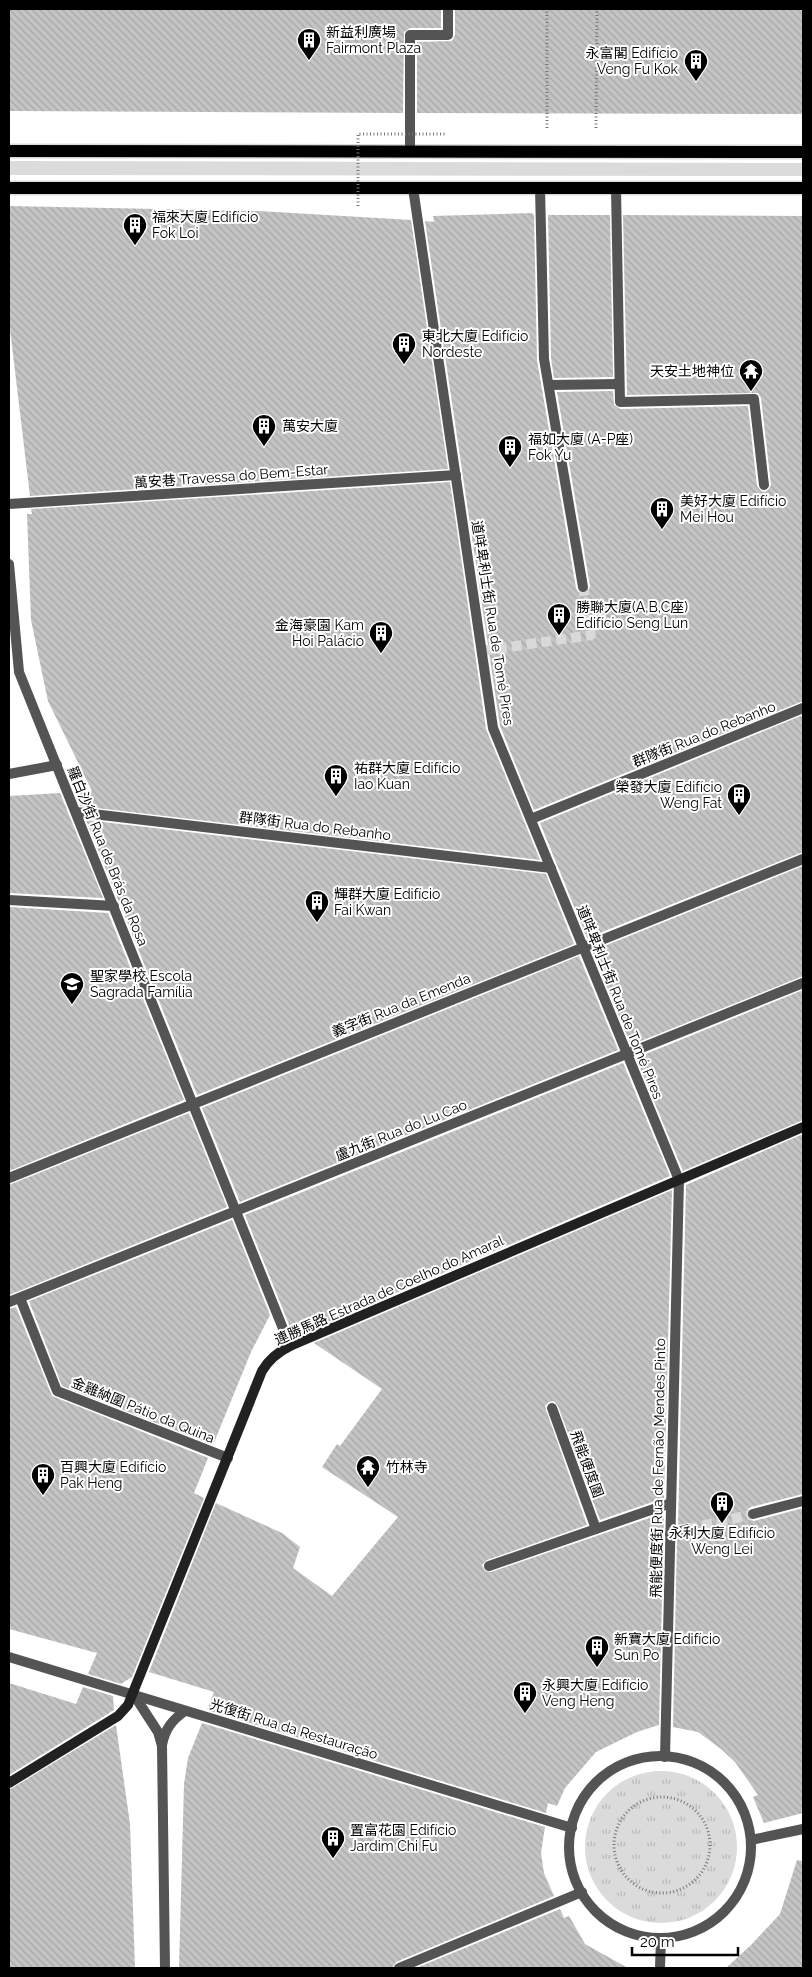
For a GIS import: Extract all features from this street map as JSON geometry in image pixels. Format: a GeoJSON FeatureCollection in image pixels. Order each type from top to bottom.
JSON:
{"type":"FeatureCollection","features":[{"type":"Feature","properties":{"kind":"main road"},"geometry":{"type":"LineString","coordinates":[[9,151],[803,152]]}},
{"type":"Feature","properties":{"kind":"main road"},"geometry":{"type":"LineString","coordinates":[[9,188],[803,188]]}},
{"type":"Feature","properties":{"kind":"street"},"geometry":{"type":"LineString","coordinates":[[410,151],[410,34],[448,35],[448,9]]}},
{"type":"Feature","properties":{"kind":"street","name":"道咩卑利士街 Rua de Tomé Pires"},"geometry":{"type":"LineString","coordinates":[[413,188],[493,728],[679,1180]]}},
{"type":"Feature","properties":{"kind":"street"},"geometry":{"type":"LineString","coordinates":[[540,188],[544,359],[583,586]]}},
{"type":"Feature","properties":{"kind":"street"},"geometry":{"type":"LineString","coordinates":[[616,189],[620,402],[754,399],[764,485]]}},
{"type":"Feature","properties":{"kind":"street"},"geometry":{"type":"LineString","coordinates":[[549,385],[619,384]]}},
{"type":"Feature","properties":{"kind":"street","name":"萬安巷 Travessa do Bem-Estar"},"geometry":{"type":"LineString","coordinates":[[9,504],[456,475]]}},
{"type":"Feature","properties":{"kind":"street","name":"羅白沙街 Rua de Brás da Rosa"},"geometry":{"type":"LineString","coordinates":[[9,564],[19,672],[290,1346]]}},
{"type":"Feature","properties":{"kind":"street","name":"群隊街 Rua do Rebanho"},"geometry":{"type":"LineString","coordinates":[[531,819],[803,708]]}},
{"type":"Feature","properties":{"kind":"street"},"geometry":{"type":"LineString","coordinates":[[9,774],[57,765]]}},
{"type":"Feature","properties":{"kind":"street","name":"群隊街 Rua do Rebanho"},"geometry":{"type":"LineString","coordinates":[[76,812],[551,868]]}},
{"type":"Feature","properties":{"kind":"street","name":"義字街 Rua da Emenda"},"geometry":{"type":"LineString","coordinates":[[9,1178],[803,859]]}},
{"type":"Feature","properties":{"kind":"street"},"geometry":{"type":"LineString","coordinates":[[9,900],[114,906]]}},
{"type":"Feature","properties":{"kind":"street","name":"盧九街 Rua do Lu Cao"},"geometry":{"type":"LineString","coordinates":[[9,1302],[803,982]]}},
{"type":"Feature","properties":{"kind":"street","name":"連勝馬路 Estrada de Coelho do Amaral"},"geometry":{"type":"LineString","coordinates":[[9,1783],[118,1716],[128,1705],[134,1695],[265,1365],[276,1354],[290,1346],[803,1128]]}},
{"type":"Feature","properties":{"kind":"street","name":"飛能便度街 Rua de Fernão Mendes Pinto"},"geometry":{"type":"LineString","coordinates":[[665,1757],[679,1180]]}},
{"type":"Feature","properties":{"kind":"street","name":"金雞納圍 Pátio da Quina"},"geometry":{"type":"LineString","coordinates":[[20,1298],[57,1391],[228,1458]]}},
{"type":"Feature","properties":{"kind":"street","name":"飛能便度圍"},"geometry":{"type":"LineString","coordinates":[[552,1408],[596,1529]]}},
{"type":"Feature","properties":{"kind":"street"},"geometry":{"type":"LineString","coordinates":[[753,1514],[803,1501]]}},
{"type":"Feature","properties":{"kind":"street"},"geometry":{"type":"LineString","coordinates":[[489,1566],[671,1503]]}},
{"type":"Feature","properties":{"kind":"street"},"geometry":{"type":"LineString","coordinates":[[670,1534],[688,1529]]}},
{"type":"Feature","properties":{"kind":"street","name":"光復街 Rua da Restauração"},"geometry":{"type":"LineString","coordinates":[[9,1657],[572,1828]]}},
{"type":"Feature","properties":{"kind":"street"},"geometry":{"type":"LineString","coordinates":[[134,1695],[158,1732],[162,1746],[165,1968]]}},
{"type":"Feature","properties":{"kind":"street"},"geometry":{"type":"LineString","coordinates":[[162,1746],[169,1725],[184,1711]]}},
{"type":"Feature","properties":{"kind":"street"},"geometry":{"type":"LineString","coordinates":[[665,1757],[694,1763],[720,1779],[739,1802],[745,1816],[751,1840],[747,1874],[742,1888],[724,1913],[699,1930],[685,1935],[661,1938],[640,1936],[613,1924],[600,1915],[582,1892],[575,1879],[571,1864],[569,1849],[572,1828],[579,1806],[587,1793],[608,1772],[635,1760],[665,1757]]}},
{"type":"Feature","properties":{"kind":"street"},"geometry":{"type":"LineString","coordinates":[[751,1840],[803,1829]]}},
{"type":"Feature","properties":{"kind":"street"},"geometry":{"type":"LineString","coordinates":[[399,1968],[582,1892]]}},
{"type":"Feature","properties":{"kind":"street"},"geometry":{"type":"LineString","coordinates":[[660,1968],[661,1938]]}},
{"type":"Feature","properties":{"kind":"path"},"geometry":{"type":"LineString","coordinates":[[546,151],[547,9]]}},
{"type":"Feature","properties":{"kind":"path"},"geometry":{"type":"LineString","coordinates":[[596,9],[596,152]]}},
{"type":"Feature","properties":{"kind":"path"},"geometry":{"type":"LineString","coordinates":[[358,206],[358,134],[445,134]]}},
{"type":"Feature","properties":{"kind":"path"},"geometry":{"type":"LineString","coordinates":[[656,1797],[672,1798],[693,1808],[704,1821],[710,1836],[708,1860],[700,1875],[688,1886],[665,1894],[649,1892],[634,1885],[623,1874],[616,1860],[613,1845],[614,1837],[623,1816],[634,1805],[656,1797]]}},
{"type":"Feature","properties":{"kind":"green space"},"geometry":{"type":"Polygon","coordinates":[[[9,161],[803,163],[803,176],[9,175],[9,161]]]}},
{"type":"Feature","properties":{"kind":"green space"},"geometry":{"type":"Polygon","coordinates":[[[661,1771],[690,1777],[715,1793],[731,1818],[737,1847],[731,1876],[715,1901],[690,1917],[661,1923],[632,1917],[607,1901],[591,1876],[585,1847],[591,1818],[607,1793],[632,1777],[661,1771]]]}},
{"type":"Feature","properties":{"kind":"building"},"geometry":{"type":"Polygon","coordinates":[[[9,9],[441,9],[441,28],[410,28],[404,32],[403,113],[9,111],[9,9]]]}},
{"type":"Feature","properties":{"kind":"building"},"geometry":{"type":"Polygon","coordinates":[[[455,9],[803,9],[803,114],[417,113],[417,42],[452,41],[455,35],[455,9]]]}},
{"type":"Feature","properties":{"kind":"building"},"geometry":{"type":"Polygon","coordinates":[[[9,206],[259,211],[411,220],[448,469],[30,496],[9,321],[9,206]]]}},
{"type":"Feature","properties":{"kind":"building"},"geometry":{"type":"Polygon","coordinates":[[[532,213],[534,215],[537,360],[576,588],[578,592],[584,594],[588,592],[590,586],[557,392],[613,391],[614,405],[620,409],[748,406],[757,486],[764,492],[771,485],[761,398],[758,393],[627,395],[623,215],[803,216],[803,701],[534,810],[500,726],[425,221],[434,222],[433,216],[532,213]]]}},
{"type":"Feature","properties":{"kind":"building"},"geometry":{"type":"Polygon","coordinates":[[[548,215],[610,215],[613,377],[554,378],[551,358],[548,215]]]}},
{"type":"Feature","properties":{"kind":"building"},"geometry":{"type":"Polygon","coordinates":[[[450,482],[486,729],[540,860],[80,806],[75,792],[92,791],[48,701],[31,620],[27,514],[32,514],[31,509],[450,482]]]}},
{"type":"Feature","properties":{"kind":"building"},"geometry":{"type":"Polygon","coordinates":[[[803,715],[803,852],[587,938],[540,823],[803,715]]]}},
{"type":"Feature","properties":{"kind":"building"},"geometry":{"type":"Polygon","coordinates":[[[60,793],[103,898],[9,893],[9,796],[60,793]]]}},
{"type":"Feature","properties":{"kind":"building"},"geometry":{"type":"Polygon","coordinates":[[[86,820],[546,874],[574,944],[197,1095],[86,820]]]}},
{"type":"Feature","properties":{"kind":"building"},"geometry":{"type":"Polygon","coordinates":[[[803,866],[803,976],[631,1045],[592,951],[803,866]]]}},
{"type":"Feature","properties":{"kind":"building","name":"聖家學校 Escola Sagrada Família"},"geometry":{"type":"Polygon","coordinates":[[[9,907],[108,913],[184,1100],[9,1171],[9,907]]]}},
{"type":"Feature","properties":{"kind":"building"},"geometry":{"type":"Polygon","coordinates":[[[579,956],[618,1050],[240,1202],[202,1108],[579,956]]]}},
{"type":"Feature","properties":{"kind":"building"},"geometry":{"type":"Polygon","coordinates":[[[803,990],[803,1120],[683,1171],[636,1058],[803,990]]]}},
{"type":"Feature","properties":{"kind":"building"},"geometry":{"type":"Polygon","coordinates":[[[623,1063],[670,1176],[300,1334],[290,1327],[245,1215],[623,1063]]]}},
{"type":"Feature","properties":{"kind":"building"},"geometry":{"type":"Polygon","coordinates":[[[189,1113],[227,1207],[9,1295],[9,1185],[189,1113]]]}},
{"type":"Feature","properties":{"kind":"building"},"geometry":{"type":"Polygon","coordinates":[[[803,1134],[803,1494],[751,1507],[746,1515],[748,1519],[754,1521],[803,1508],[803,1813],[764,1823],[753,1797],[758,1795],[735,1762],[698,1732],[673,1727],[677,1539],[690,1535],[695,1530],[690,1523],[678,1525],[686,1185],[803,1134]]]}},
{"type":"Feature","properties":{"kind":"building"},"geometry":{"type":"Polygon","coordinates":[[[672,1190],[664,1498],[600,1520],[558,1406],[554,1401],[549,1402],[545,1406],[546,1410],[587,1525],[487,1560],[482,1565],[485,1571],[491,1572],[664,1513],[659,1725],[637,1732],[596,1752],[565,1788],[557,1806],[548,1803],[546,1813],[207,1710],[214,1692],[149,1672],[216,1503],[282,1533],[300,1547],[293,1568],[332,1596],[398,1517],[322,1467],[337,1444],[340,1446],[382,1389],[314,1343],[672,1190]]]}},
{"type":"Feature","properties":{"kind":"building"},"geometry":{"type":"Polygon","coordinates":[[[232,1220],[270,1315],[251,1352],[213,1445],[62,1386],[29,1301],[232,1220]]]}},
{"type":"Feature","properties":{"kind":"building"},"geometry":{"type":"Polygon","coordinates":[[[16,1307],[52,1396],[208,1458],[194,1493],[204,1498],[132,1677],[121,1684],[88,1674],[97,1653],[9,1629],[9,1309],[16,1307]]]}},
{"type":"Feature","properties":{"kind":"building"},"geometry":{"type":"Polygon","coordinates":[[[9,1683],[76,1704],[83,1687],[113,1696],[114,1710],[9,1775],[9,1683]]]}},
{"type":"Feature","properties":{"kind":"building"},"geometry":{"type":"Polygon","coordinates":[[[202,1723],[545,1827],[541,1853],[544,1873],[554,1896],[396,1962],[392,1968],[179,1968],[184,1784],[188,1758],[202,1723]]]}},
{"type":"Feature","properties":{"kind":"building"},"geometry":{"type":"Polygon","coordinates":[[[116,1725],[130,1824],[135,1968],[9,1968],[9,1790],[116,1725]]]}},
{"type":"Feature","properties":{"kind":"building"},"geometry":{"type":"Polygon","coordinates":[[[797,1860],[803,1861],[803,1968],[726,1968],[780,1914],[797,1860]]]}},
{"type":"Feature","properties":{"kind":"building"},"geometry":{"type":"Polygon","coordinates":[[[560,1909],[564,1918],[569,1916],[585,1944],[628,1968],[416,1968],[560,1909]]]}},
{"type":"Feature","properties":{"kind":"tunnel"},"geometry":{"type":"LineString","coordinates":[[482,651],[591,635],[583,587]]}},
{"type":"Feature","properties":{"kind":"tunnel"},"geometry":{"type":"LineString","coordinates":[[688,1529],[753,1514]]}},
{"type":"Feature","properties":{"kind":"place","name":"新益利廣場 Fairmont Plaza"},"geometry":{"type":"Point","coordinates":[309,61]}},
{"type":"Feature","properties":{"kind":"place","name":"永富閣 Edifício Veng Fu Kok"},"geometry":{"type":"Point","coordinates":[696,82]}},
{"type":"Feature","properties":{"kind":"place","name":"福來大廈 Edifício Fok Loi"},"geometry":{"type":"Point","coordinates":[135,246]}},
{"type":"Feature","properties":{"kind":"place","name":"東北大廈 Edifício Nordeste"},"geometry":{"type":"Point","coordinates":[404,365]}},
{"type":"Feature","properties":{"kind":"place","name":"天安土地神位"},"geometry":{"type":"Point","coordinates":[751,392]}},
{"type":"Feature","properties":{"kind":"place","name":"萬安大廈"},"geometry":{"type":"Point","coordinates":[264,447]}},
{"type":"Feature","properties":{"kind":"place","name":"福如大廈 (A-P座) Fok Yu"},"geometry":{"type":"Point","coordinates":[510,468]}},
{"type":"Feature","properties":{"kind":"place","name":"美好大廈 Edifício Mei Hou"},"geometry":{"type":"Point","coordinates":[662,530]}},
{"type":"Feature","properties":{"kind":"place","name":"勝聯大廈(A,B,C座) Edifício Seng Lun"},"geometry":{"type":"Point","coordinates":[559,636]}},
{"type":"Feature","properties":{"kind":"place","name":"金海豪園 Kam Hoi Palácio"},"geometry":{"type":"Point","coordinates":[381,654]}},
{"type":"Feature","properties":{"kind":"place","name":"祐群大廈 Edifício Iao Kuan"},"geometry":{"type":"Point","coordinates":[336,797]}},
{"type":"Feature","properties":{"kind":"place","name":"榮發大廈 Edifício Weng Fat"},"geometry":{"type":"Point","coordinates":[739,816]}},
{"type":"Feature","properties":{"kind":"place","name":"輝群大廈 Edifício Fai Kwan"},"geometry":{"type":"Point","coordinates":[317,923]}},
{"type":"Feature","properties":{"kind":"place","name":"聖家學校 Escola Sagrada Família"},"geometry":{"type":"Point","coordinates":[72,1005]}},
{"type":"Feature","properties":{"kind":"place","name":"竹林寺"},"geometry":{"type":"Point","coordinates":[368,1488]}},
{"type":"Feature","properties":{"kind":"place","name":"百興大廈 Edifício Pak Heng"},"geometry":{"type":"Point","coordinates":[43,1496]}},
{"type":"Feature","properties":{"kind":"place","name":"永利大廈 Edifício Weng Lei"},"geometry":{"type":"Point","coordinates":[722,1524]}},
{"type":"Feature","properties":{"kind":"place","name":"新寶大廈 Edifício Sun Po"},"geometry":{"type":"Point","coordinates":[597,1668]}},
{"type":"Feature","properties":{"kind":"place","name":"永興大廈 Edifício Veng Heng"},"geometry":{"type":"Point","coordinates":[525,1714]}},
{"type":"Feature","properties":{"kind":"place","name":"置富花園 Edifício Jardim Chi Fu"},"geometry":{"type":"Point","coordinates":[333,1859]}}]}
